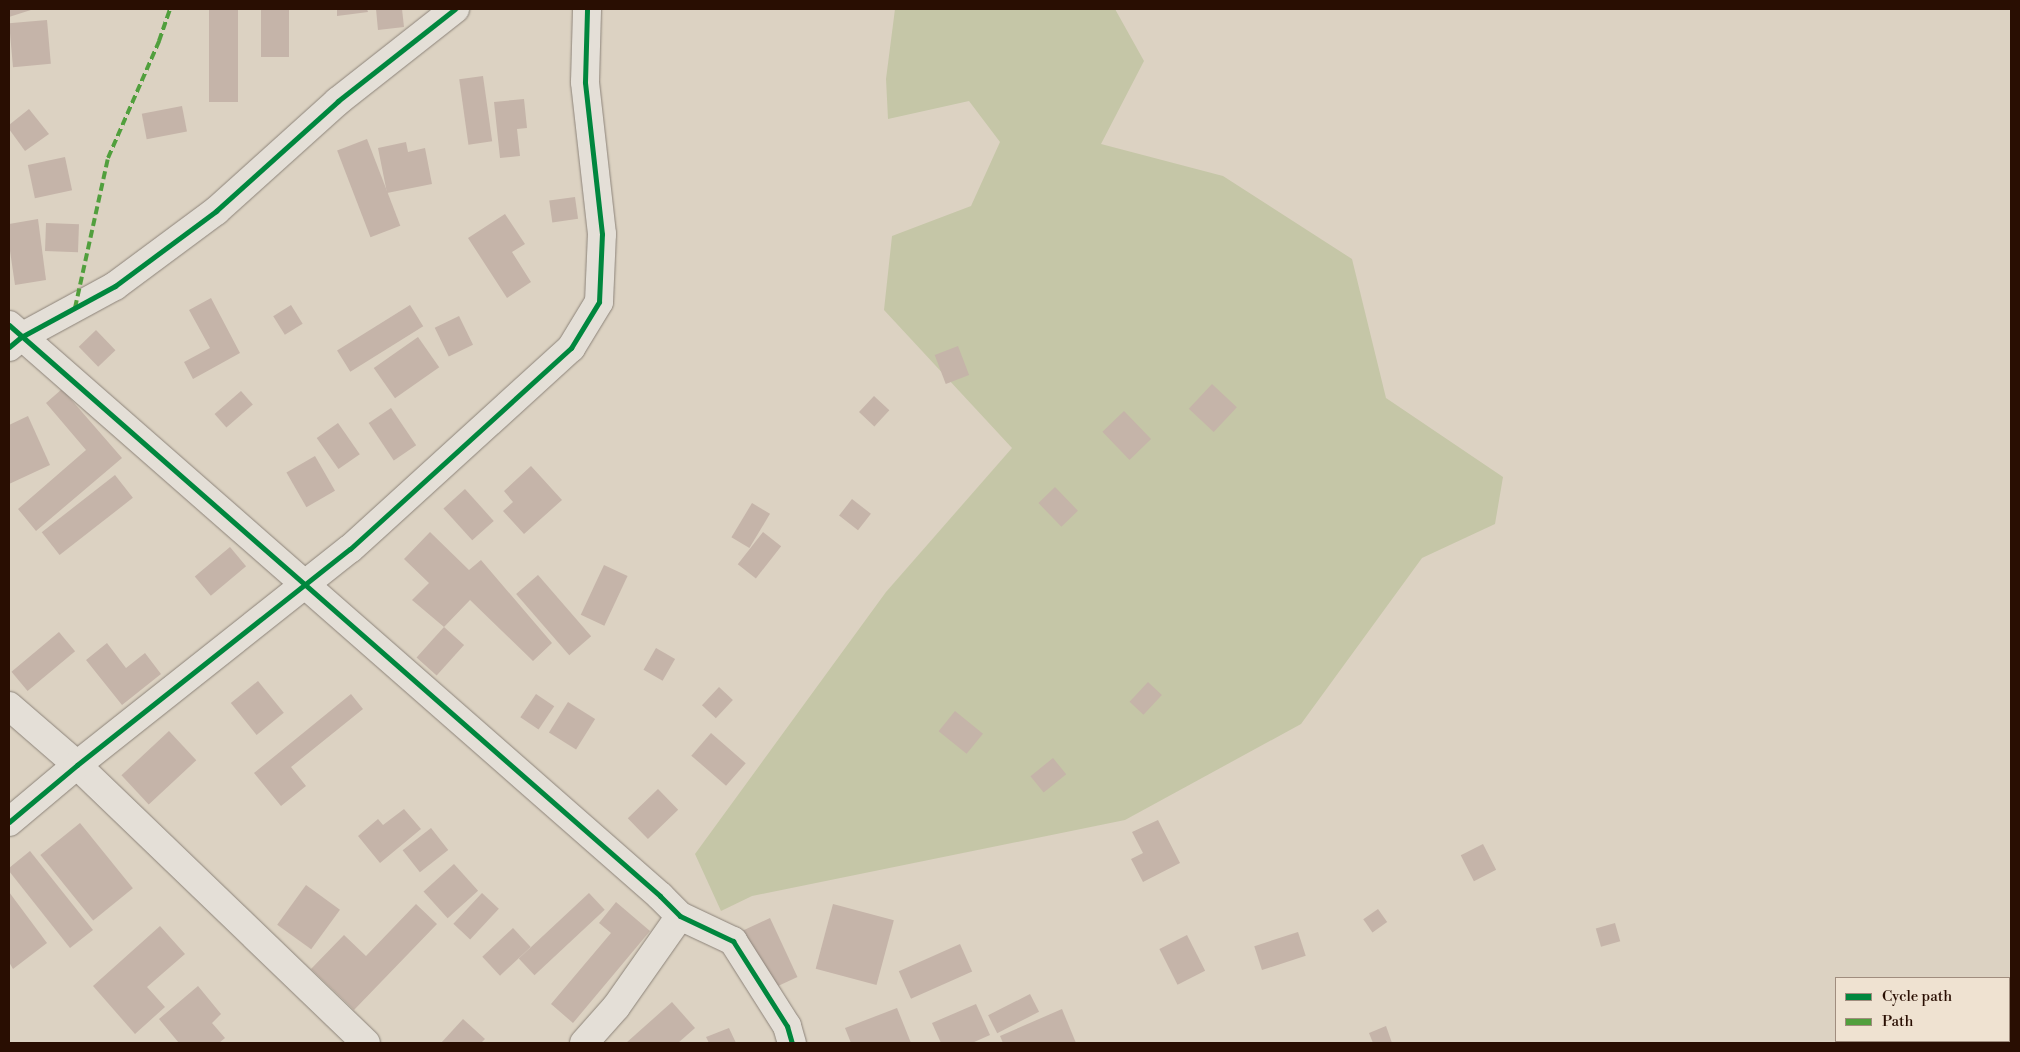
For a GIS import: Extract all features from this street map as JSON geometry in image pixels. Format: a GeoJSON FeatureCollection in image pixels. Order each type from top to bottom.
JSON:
{"type":"FeatureCollection","features":[{"type":"Feature","properties":{"kind":"street"},"geometry":{"type":"LineString","coordinates":[[456,9],[338,101],[216,211],[115,286],[13,336],[305,583],[660,896],[680,916],[733,941],[787,1026],[792,1043]]}},
{"type":"Feature","properties":{"kind":"street"},"geometry":{"type":"LineString","coordinates":[[9,822],[305,583],[350,549],[571,348],[599,302],[602,234],[585,82],[587,9]]}},
{"type":"Feature","properties":{"kind":"street"},"geometry":{"type":"LineString","coordinates":[[9,706],[77,766],[366,1043]]}},
{"type":"Feature","properties":{"kind":"street"},"geometry":{"type":"LineString","coordinates":[[584,1043],[616,1007],[680,916]]}},
{"type":"Feature","properties":{"kind":"green space"},"geometry":{"type":"Polygon","coordinates":[[[895,9],[1115,9],[1144,61],[1101,144],[1223,176],[1352,259],[1386,398],[1503,477],[1495,524],[1422,558],[1301,724],[1125,820],[752,896],[721,911],[695,854],[886,592],[1012,448],[884,310],[892,236],[971,206],[1000,142],[969,101],[888,119],[886,79],[895,9]]]}},
{"type":"Feature","properties":{"kind":"building"},"geometry":{"type":"Polygon","coordinates":[[[9,9],[34,9],[9,17],[9,9]]]}},
{"type":"Feature","properties":{"kind":"building"},"geometry":{"type":"Polygon","coordinates":[[[209,9],[238,9],[238,102],[209,102],[209,9]]]}},
{"type":"Feature","properties":{"kind":"building"},"geometry":{"type":"Polygon","coordinates":[[[261,9],[289,9],[289,57],[261,57],[261,9]]]}},
{"type":"Feature","properties":{"kind":"building"},"geometry":{"type":"Polygon","coordinates":[[[337,9],[367,9],[368,12],[337,16],[337,9]]]}},
{"type":"Feature","properties":{"kind":"building"},"geometry":{"type":"Polygon","coordinates":[[[376,9],[402,9],[404,27],[378,30],[376,9]]]}},
{"type":"Feature","properties":{"kind":"building"},"geometry":{"type":"Polygon","coordinates":[[[47,20],[51,64],[13,67],[9,23],[47,20]]]}},
{"type":"Feature","properties":{"kind":"building"},"geometry":{"type":"Polygon","coordinates":[[[483,76],[492,141],[468,145],[459,79],[483,76]]]}},
{"type":"Feature","properties":{"kind":"building"},"geometry":{"type":"Polygon","coordinates":[[[524,99],[527,128],[517,129],[520,156],[500,158],[494,102],[524,99]]]}},
{"type":"Feature","properties":{"kind":"building"},"geometry":{"type":"Polygon","coordinates":[[[182,106],[187,132],[147,139],[142,114],[182,106]]]}},
{"type":"Feature","properties":{"kind":"building"},"geometry":{"type":"Polygon","coordinates":[[[29,109],[49,134],[25,151],[9,129],[9,125],[29,109]]]}},
{"type":"Feature","properties":{"kind":"building"},"geometry":{"type":"Polygon","coordinates":[[[367,139],[400,226],[370,237],[337,150],[367,139]]]}},
{"type":"Feature","properties":{"kind":"building"},"geometry":{"type":"Polygon","coordinates":[[[406,142],[408,152],[425,148],[432,184],[387,193],[378,148],[406,142]]]}},
{"type":"Feature","properties":{"kind":"building"},"geometry":{"type":"Polygon","coordinates":[[[65,157],[72,190],[35,198],[28,165],[65,157]]]}},
{"type":"Feature","properties":{"kind":"building"},"geometry":{"type":"Polygon","coordinates":[[[575,197],[578,219],[552,222],[549,201],[575,197]]]}},
{"type":"Feature","properties":{"kind":"building"},"geometry":{"type":"Polygon","coordinates":[[[505,214],[525,244],[512,252],[531,282],[507,298],[468,238],[505,214]]]}},
{"type":"Feature","properties":{"kind":"building"},"geometry":{"type":"Polygon","coordinates":[[[38,219],[46,280],[15,285],[9,244],[9,224],[38,219]]]}},
{"type":"Feature","properties":{"kind":"building"},"geometry":{"type":"Polygon","coordinates":[[[46,223],[79,224],[78,252],[45,251],[46,223]]]}},
{"type":"Feature","properties":{"kind":"building"},"geometry":{"type":"Polygon","coordinates":[[[211,298],[240,353],[193,379],[184,362],[210,348],[189,310],[211,298]]]}},
{"type":"Feature","properties":{"kind":"building"},"geometry":{"type":"Polygon","coordinates":[[[291,305],[303,324],[285,335],[273,316],[291,305]]]}},
{"type":"Feature","properties":{"kind":"building"},"geometry":{"type":"Polygon","coordinates":[[[410,305],[423,326],[350,372],[337,351],[410,305]]]}},
{"type":"Feature","properties":{"kind":"building"},"geometry":{"type":"Polygon","coordinates":[[[459,316],[473,345],[449,357],[435,328],[459,316]]]}},
{"type":"Feature","properties":{"kind":"building"},"geometry":{"type":"Polygon","coordinates":[[[96,330],[115,350],[98,367],[79,347],[96,330]]]}},
{"type":"Feature","properties":{"kind":"building"},"geometry":{"type":"Polygon","coordinates":[[[418,337],[439,367],[395,398],[374,368],[418,337]]]}},
{"type":"Feature","properties":{"kind":"building"},"geometry":{"type":"Polygon","coordinates":[[[958,346],[969,375],[946,384],[935,355],[958,346]]]}},
{"type":"Feature","properties":{"kind":"building"},"geometry":{"type":"Polygon","coordinates":[[[1212,384],[1237,407],[1214,432],[1189,409],[1212,384]]]}},
{"type":"Feature","properties":{"kind":"building"},"geometry":{"type":"Polygon","coordinates":[[[62,389],[122,458],[36,531],[18,509],[86,450],[46,403],[62,389]]]}},
{"type":"Feature","properties":{"kind":"building"},"geometry":{"type":"Polygon","coordinates":[[[241,391],[253,405],[226,428],[215,414],[241,391]]]}},
{"type":"Feature","properties":{"kind":"building"},"geometry":{"type":"Polygon","coordinates":[[[874,396],[889,410],[874,426],[859,412],[874,396]]]}},
{"type":"Feature","properties":{"kind":"building"},"geometry":{"type":"Polygon","coordinates":[[[391,408],[416,445],[394,460],[369,423],[391,408]]]}},
{"type":"Feature","properties":{"kind":"building"},"geometry":{"type":"Polygon","coordinates":[[[1124,411],[1151,439],[1130,460],[1102,432],[1124,411]]]}},
{"type":"Feature","properties":{"kind":"building"},"geometry":{"type":"Polygon","coordinates":[[[28,416],[50,465],[9,484],[9,425],[28,416]]]}},
{"type":"Feature","properties":{"kind":"building"},"geometry":{"type":"Polygon","coordinates":[[[338,423],[360,454],[338,469],[317,438],[338,423]]]}},
{"type":"Feature","properties":{"kind":"building"},"geometry":{"type":"Polygon","coordinates":[[[315,456],[335,491],[306,507],[286,472],[315,456]]]}},
{"type":"Feature","properties":{"kind":"building"},"geometry":{"type":"Polygon","coordinates":[[[531,466],[562,500],[524,534],[503,511],[513,502],[504,491],[531,466]]]}},
{"type":"Feature","properties":{"kind":"building"},"geometry":{"type":"Polygon","coordinates":[[[115,475],[133,498],[60,555],[42,532],[115,475]]]}},
{"type":"Feature","properties":{"kind":"building"},"geometry":{"type":"Polygon","coordinates":[[[1055,487],[1078,511],[1061,527],[1038,503],[1055,487]]]}},
{"type":"Feature","properties":{"kind":"building"},"geometry":{"type":"Polygon","coordinates":[[[465,489],[494,521],[472,540],[443,508],[465,489]]]}},
{"type":"Feature","properties":{"kind":"building"},"geometry":{"type":"Polygon","coordinates":[[[852,499],[871,514],[858,530],[839,516],[852,499]]]}},
{"type":"Feature","properties":{"kind":"building"},"geometry":{"type":"Polygon","coordinates":[[[752,503],[770,514],[749,548],[731,537],[752,503]]]}},
{"type":"Feature","properties":{"kind":"building"},"geometry":{"type":"Polygon","coordinates":[[[430,532],[469,570],[481,560],[552,643],[533,661],[470,600],[444,627],[412,600],[429,583],[404,559],[430,532]]]}},
{"type":"Feature","properties":{"kind":"building"},"geometry":{"type":"Polygon","coordinates":[[[763,532],[781,546],[756,578],[738,564],[763,532]]]}},
{"type":"Feature","properties":{"kind":"building"},"geometry":{"type":"Polygon","coordinates":[[[230,547],[246,566],[211,596],[195,577],[230,547]]]}},
{"type":"Feature","properties":{"kind":"building"},"geometry":{"type":"Polygon","coordinates":[[[604,565],[628,576],[604,626],[581,615],[604,565]]]}},
{"type":"Feature","properties":{"kind":"building"},"geometry":{"type":"Polygon","coordinates":[[[538,575],[591,636],[569,655],[516,594],[538,575]]]}},
{"type":"Feature","properties":{"kind":"building"},"geometry":{"type":"Polygon","coordinates":[[[444,627],[464,645],[437,676],[417,657],[444,627]]]}},
{"type":"Feature","properties":{"kind":"building"},"geometry":{"type":"Polygon","coordinates":[[[59,632],[75,651],[28,691],[12,672],[59,632]]]}},
{"type":"Feature","properties":{"kind":"building"},"geometry":{"type":"Polygon","coordinates":[[[107,643],[126,668],[145,653],[161,674],[122,705],[86,660],[107,643]]]}},
{"type":"Feature","properties":{"kind":"building"},"geometry":{"type":"Polygon","coordinates":[[[656,648],[675,659],[663,681],[644,670],[656,648]]]}},
{"type":"Feature","properties":{"kind":"building"},"geometry":{"type":"Polygon","coordinates":[[[258,681],[284,713],[257,735],[231,703],[258,681]]]}},
{"type":"Feature","properties":{"kind":"building"},"geometry":{"type":"Polygon","coordinates":[[[1148,682],[1162,695],[1143,715],[1130,702],[1148,682]]]}},
{"type":"Feature","properties":{"kind":"building"},"geometry":{"type":"Polygon","coordinates":[[[719,687],[733,700],[716,718],[702,705],[719,687]]]}},
{"type":"Feature","properties":{"kind":"building"},"geometry":{"type":"Polygon","coordinates":[[[351,694],[363,709],[291,767],[306,786],[281,806],[254,773],[351,694]]]}},
{"type":"Feature","properties":{"kind":"building"},"geometry":{"type":"Polygon","coordinates":[[[536,694],[554,706],[539,730],[520,717],[536,694]]]}},
{"type":"Feature","properties":{"kind":"building"},"geometry":{"type":"Polygon","coordinates":[[[568,702],[595,719],[576,749],[549,733],[568,702]]]}},
{"type":"Feature","properties":{"kind":"building"},"geometry":{"type":"Polygon","coordinates":[[[955,711],[983,734],[967,754],[939,731],[955,711]]]}},
{"type":"Feature","properties":{"kind":"building"},"geometry":{"type":"Polygon","coordinates":[[[169,731],[196,760],[149,805],[121,775],[169,731]]]}},
{"type":"Feature","properties":{"kind":"building"},"geometry":{"type":"Polygon","coordinates":[[[711,733],[746,763],[726,786],[691,756],[711,733]]]}},
{"type":"Feature","properties":{"kind":"building"},"geometry":{"type":"Polygon","coordinates":[[[1053,758],[1066,774],[1044,793],[1030,776],[1053,758]]]}},
{"type":"Feature","properties":{"kind":"building"},"geometry":{"type":"Polygon","coordinates":[[[658,789],[678,810],[648,839],[628,818],[658,789]]]}},
{"type":"Feature","properties":{"kind":"building"},"geometry":{"type":"Polygon","coordinates":[[[404,809],[421,829],[380,863],[358,836],[378,819],[383,825],[404,809]]]}},
{"type":"Feature","properties":{"kind":"building"},"geometry":{"type":"Polygon","coordinates":[[[1158,820],[1180,863],[1143,882],[1131,859],[1143,853],[1132,832],[1158,820]]]}},
{"type":"Feature","properties":{"kind":"building"},"geometry":{"type":"Polygon","coordinates":[[[80,823],[133,888],[93,920],[40,855],[80,823]]]}},
{"type":"Feature","properties":{"kind":"building"},"geometry":{"type":"Polygon","coordinates":[[[431,828],[448,850],[420,872],[403,850],[431,828]]]}},
{"type":"Feature","properties":{"kind":"building"},"geometry":{"type":"Polygon","coordinates":[[[1483,844],[1496,870],[1474,881],[1461,855],[1483,844]]]}},
{"type":"Feature","properties":{"kind":"building"},"geometry":{"type":"Polygon","coordinates":[[[30,851],[93,930],[70,948],[9,871],[9,868],[30,851]]]}},
{"type":"Feature","properties":{"kind":"building"},"geometry":{"type":"Polygon","coordinates":[[[454,864],[478,891],[448,918],[424,891],[454,864]]]}},
{"type":"Feature","properties":{"kind":"building"},"geometry":{"type":"Polygon","coordinates":[[[306,885],[340,910],[311,949],[277,925],[306,885]]]}},
{"type":"Feature","properties":{"kind":"building"},"geometry":{"type":"Polygon","coordinates":[[[9,892],[47,943],[13,969],[9,962],[9,892]]]}},
{"type":"Feature","properties":{"kind":"building"},"geometry":{"type":"Polygon","coordinates":[[[482,893],[499,909],[470,939],[453,924],[482,893]]]}},
{"type":"Feature","properties":{"kind":"building"},"geometry":{"type":"Polygon","coordinates":[[[589,893],[605,910],[534,975],[519,958],[589,893]]]}},
{"type":"Feature","properties":{"kind":"building"},"geometry":{"type":"Polygon","coordinates":[[[616,902],[650,931],[573,1023],[551,1004],[611,933],[599,923],[616,902]]]}},
{"type":"Feature","properties":{"kind":"building"},"geometry":{"type":"Polygon","coordinates":[[[416,904],[437,924],[354,1010],[311,969],[344,935],[366,956],[416,904]]]}},
{"type":"Feature","properties":{"kind":"building"},"geometry":{"type":"Polygon","coordinates":[[[833,904],[894,920],[877,985],[816,969],[833,904]]]}},
{"type":"Feature","properties":{"kind":"building"},"geometry":{"type":"Polygon","coordinates":[[[1378,909],[1387,922],[1372,932],[1363,919],[1378,909]]]}},
{"type":"Feature","properties":{"kind":"building"},"geometry":{"type":"Polygon","coordinates":[[[770,918],[797,977],[769,990],[742,931],[770,918]]]}},
{"type":"Feature","properties":{"kind":"building"},"geometry":{"type":"Polygon","coordinates":[[[1615,923],[1620,941],[1601,947],[1596,929],[1615,923]]]}},
{"type":"Feature","properties":{"kind":"building"},"geometry":{"type":"Polygon","coordinates":[[[160,926],[185,954],[147,987],[165,1007],[135,1034],[93,986],[160,926]]]}},
{"type":"Feature","properties":{"kind":"building"},"geometry":{"type":"Polygon","coordinates":[[[513,928],[531,947],[500,976],[482,957],[513,928]]]}},
{"type":"Feature","properties":{"kind":"building"},"geometry":{"type":"Polygon","coordinates":[[[1298,932],[1306,956],[1262,970],[1254,946],[1298,932]]]}},
{"type":"Feature","properties":{"kind":"building"},"geometry":{"type":"Polygon","coordinates":[[[1187,935],[1205,971],[1178,985],[1159,949],[1187,935]]]}},
{"type":"Feature","properties":{"kind":"building"},"geometry":{"type":"Polygon","coordinates":[[[960,944],[972,971],[911,999],[899,971],[960,944]]]}},
{"type":"Feature","properties":{"kind":"building"},"geometry":{"type":"Polygon","coordinates":[[[198,986],[221,1014],[212,1023],[225,1038],[219,1043],[179,1043],[159,1019],[198,986]]]}},
{"type":"Feature","properties":{"kind":"building"},"geometry":{"type":"Polygon","coordinates":[[[1030,994],[1039,1012],[997,1033],[988,1015],[1030,994]]]}},
{"type":"Feature","properties":{"kind":"building"},"geometry":{"type":"Polygon","coordinates":[[[672,1002],[695,1028],[678,1043],[626,1043],[672,1002]]]}},
{"type":"Feature","properties":{"kind":"building"},"geometry":{"type":"Polygon","coordinates":[[[976,1004],[990,1035],[972,1043],[941,1043],[932,1023],[976,1004]]]}},
{"type":"Feature","properties":{"kind":"building"},"geometry":{"type":"Polygon","coordinates":[[[897,1008],[911,1043],[851,1043],[845,1028],[897,1008]]]}},
{"type":"Feature","properties":{"kind":"building"},"geometry":{"type":"Polygon","coordinates":[[[1062,1009],[1076,1043],[1003,1043],[1000,1036],[1062,1009]]]}},
{"type":"Feature","properties":{"kind":"building"},"geometry":{"type":"Polygon","coordinates":[[[463,1019],[485,1039],[481,1043],[441,1043],[463,1019]]]}},
{"type":"Feature","properties":{"kind":"building"},"geometry":{"type":"Polygon","coordinates":[[[1386,1026],[1392,1043],[1373,1043],[1369,1033],[1386,1026]]]}},
{"type":"Feature","properties":{"kind":"building"},"geometry":{"type":"Polygon","coordinates":[[[729,1028],[736,1043],[709,1043],[706,1037],[729,1028]]]}},
{"type":"Feature","properties":{"kind":"marked path"},"geometry":{"type":"LineString","coordinates":[[75,308],[108,158],[159,41],[170,9]]}},
{"type":"Feature","properties":{"kind":"cycle path"},"geometry":{"type":"LineString","coordinates":[[9,347],[21,337],[115,286],[216,211],[338,101],[455,9]]}},
{"type":"Feature","properties":{"kind":"cycle path"},"geometry":{"type":"LineString","coordinates":[[9,822],[77,765],[350,549],[571,348],[599,302],[602,234],[585,82],[587,9]]}},
{"type":"Feature","properties":{"kind":"cycle path"},"geometry":{"type":"LineString","coordinates":[[9,325],[660,896],[680,916],[733,941],[787,1026],[792,1043]]}}]}
